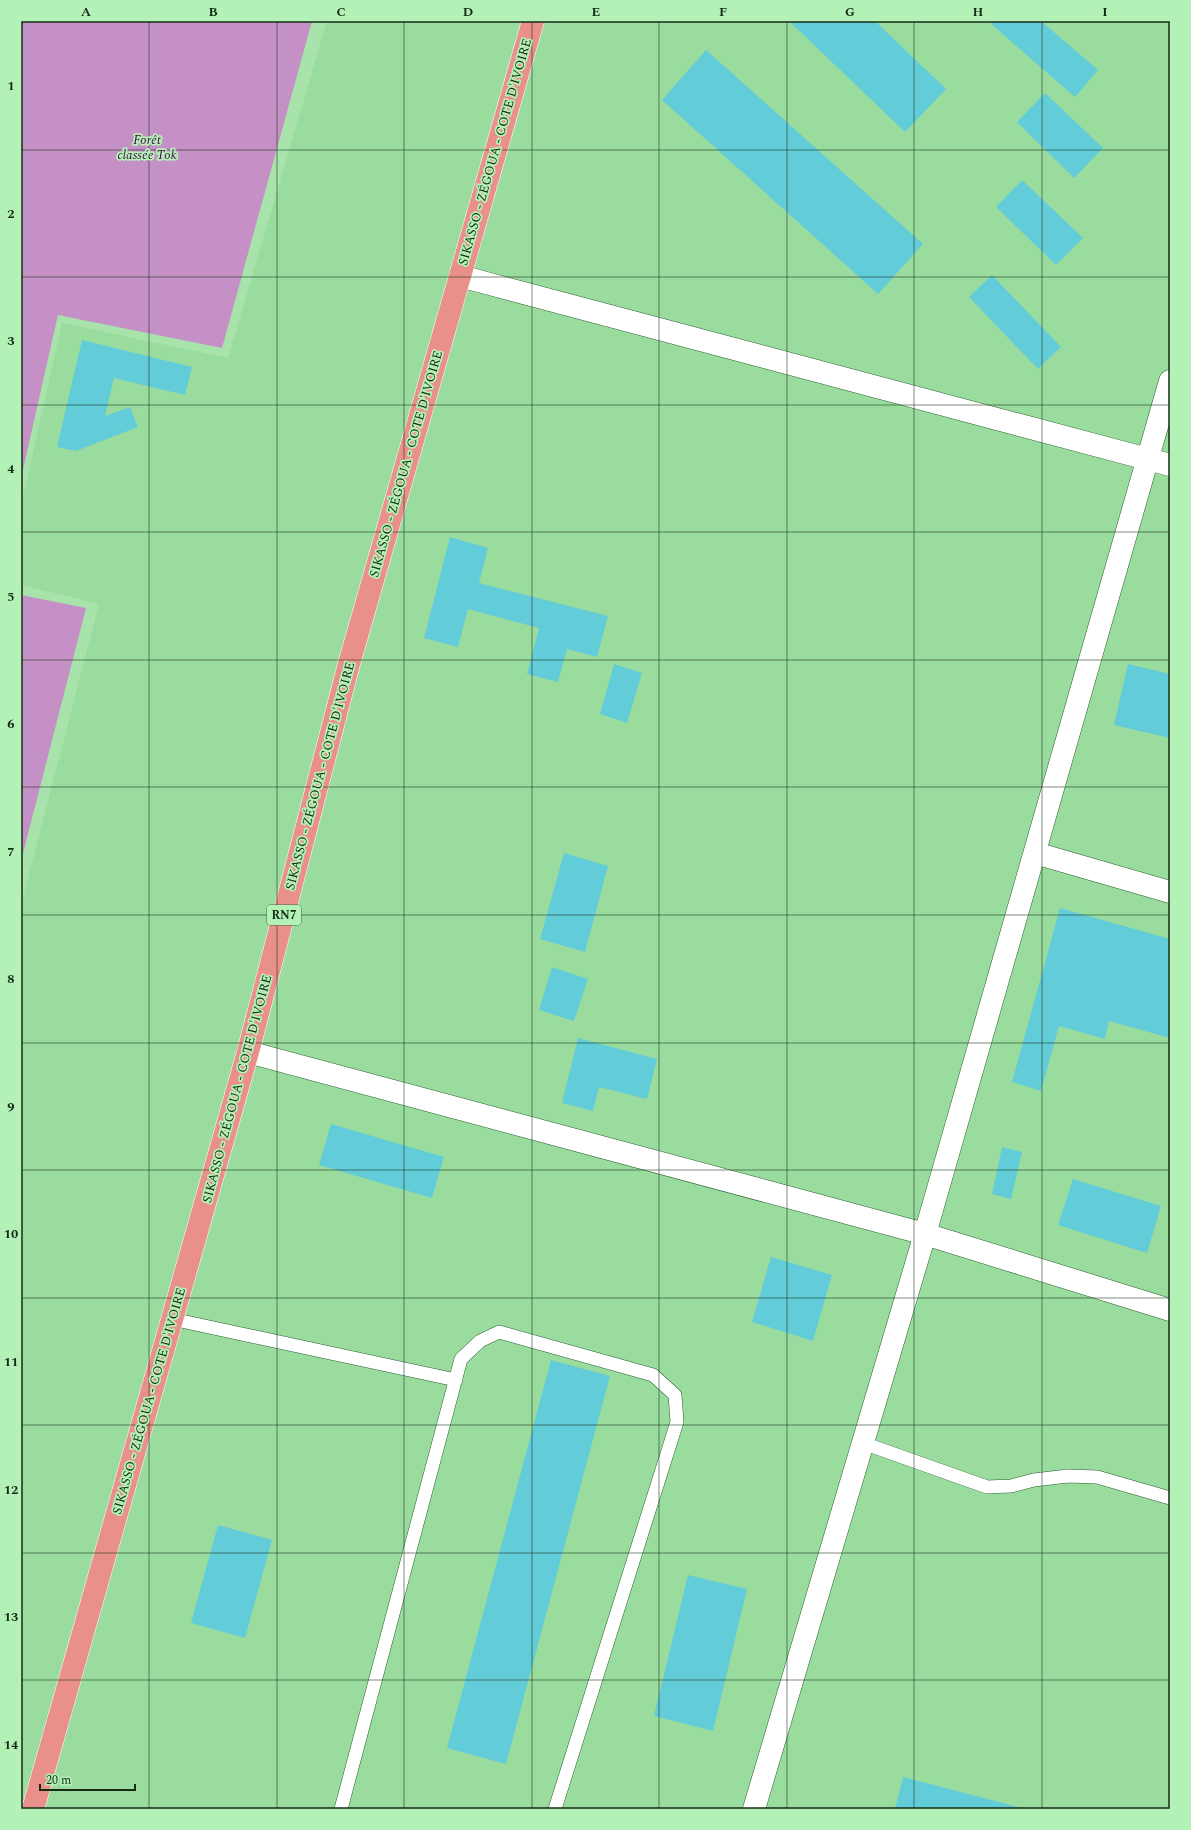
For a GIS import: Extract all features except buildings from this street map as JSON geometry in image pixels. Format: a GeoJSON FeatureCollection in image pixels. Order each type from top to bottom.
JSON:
{"type":"FeatureCollection","features":[{"type":"Feature","properties":{"kind":"highway","name":"SIKASSO - ZÉGOUA - COTE D'IVOIRE"},"geometry":{"type":"LineString","coordinates":[[33,1809],[248,1052],[349,664],[533,21]]}},
{"type":"Feature","properties":{"kind":"street"},"geometry":{"type":"LineString","coordinates":[[460,276],[1170,465]]}},
{"type":"Feature","properties":{"kind":"street"},"geometry":{"type":"LineString","coordinates":[[754,1809],[925,1234],[1170,381]]}},
{"type":"Feature","properties":{"kind":"street"},"geometry":{"type":"LineString","coordinates":[[1035,853],[1170,892]]}},
{"type":"Feature","properties":{"kind":"street"},"geometry":{"type":"LineString","coordinates":[[248,1052],[925,1234],[1170,1310]]}},
{"type":"Feature","properties":{"kind":"lane"},"geometry":{"type":"LineString","coordinates":[[172,1319],[456,1380]]}},
{"type":"Feature","properties":{"kind":"lane"},"geometry":{"type":"LineString","coordinates":[[341,1809],[461,1359],[480,1341],[499,1332],[653,1375],[675,1394],[677,1422],[555,1809]]}},
{"type":"Feature","properties":{"kind":"lane"},"geometry":{"type":"LineString","coordinates":[[863,1443],[987,1487],[1011,1486],[1034,1480],[1068,1476],[1097,1478],[1170,1498]]}},
{"type":"Feature","properties":{"kind":"shaded area"},"geometry":{"type":"Polygon","coordinates":[[[327,21],[1170,21],[1170,1809],[21,1809],[21,905],[99,604],[21,585],[21,506],[62,323],[228,358],[327,21]]]}},
{"type":"Feature","properties":{"kind":"green space","name":"Forêt classée Tok"},"geometry":{"type":"Polygon","coordinates":[[[21,21],[312,21],[222,348],[58,315],[21,478],[21,21]]]}},
{"type":"Feature","properties":{"kind":"green space"},"geometry":{"type":"Polygon","coordinates":[[[21,595],[86,608],[21,861],[21,595]]]}}]}
